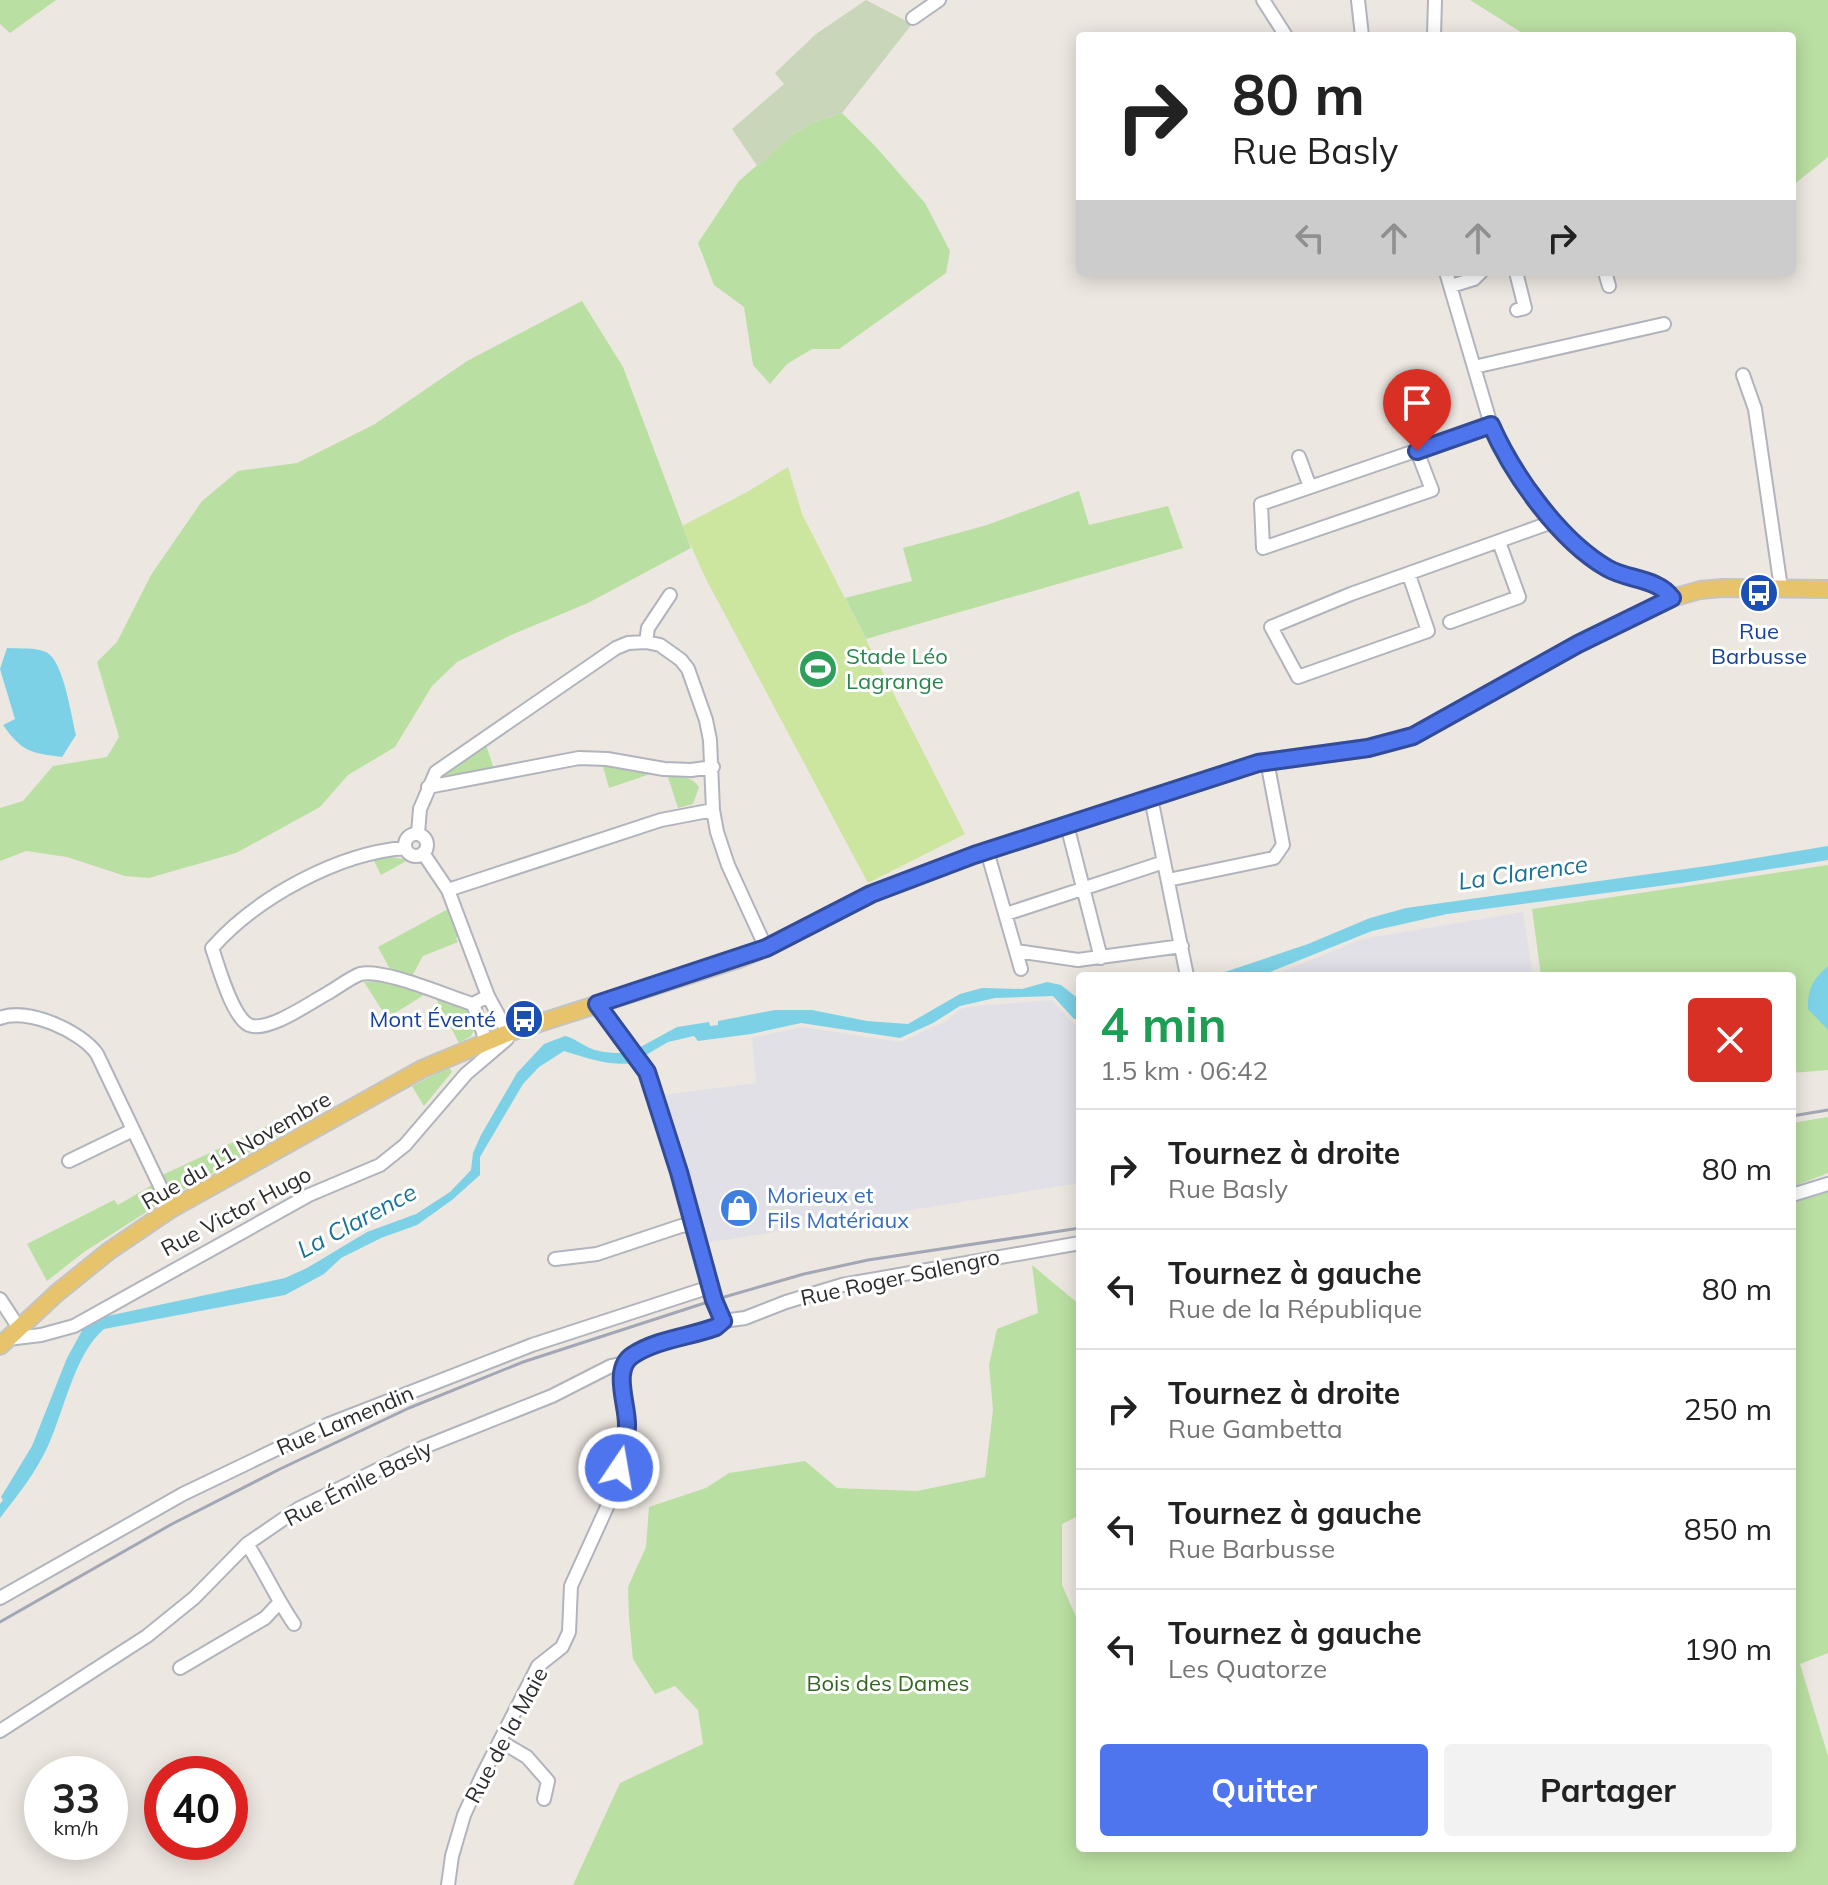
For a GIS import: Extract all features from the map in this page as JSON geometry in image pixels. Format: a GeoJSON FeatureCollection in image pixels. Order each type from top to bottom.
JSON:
{"type":"FeatureCollection","features":[{"type":"Feature","properties":{"kind":"main road","name":"Rue du 11 Novembre"},"geometry":{"type":"LineString","coordinates":[[7,1338],[109,1251],[171,1209],[454,1053],[766,948],[901,881],[987,851],[1267,761],[1368,748],[1413,736],[1578,644],[1672,598],[1722,588],[1828,589]]}},
{"type":"Feature","properties":{"kind":"street"},"geometry":{"type":"LineString","coordinates":[[913,18],[939,0]]}},
{"type":"Feature","properties":{"kind":"street"},"geometry":{"type":"LineString","coordinates":[[1263,0],[1283,32]]}},
{"type":"Feature","properties":{"kind":"street"},"geometry":{"type":"LineString","coordinates":[[1358,0],[1362,32]]}},
{"type":"Feature","properties":{"kind":"street"},"geometry":{"type":"LineString","coordinates":[[1434,32],[1435,0]]}},
{"type":"Feature","properties":{"kind":"street"},"geometry":{"type":"LineString","coordinates":[[1447,276],[1491,425],[1525,483],[1568,538],[1607,568],[1664,589],[1672,598]]}},
{"type":"Feature","properties":{"kind":"street"},"geometry":{"type":"LineString","coordinates":[[1451,286],[1477,276]]}},
{"type":"Feature","properties":{"kind":"street"},"geometry":{"type":"LineString","coordinates":[[1517,276],[1525,308],[1517,310]]}},
{"type":"Feature","properties":{"kind":"street"},"geometry":{"type":"LineString","coordinates":[[1606,276],[1609,286]]}},
{"type":"Feature","properties":{"kind":"street"},"geometry":{"type":"LineString","coordinates":[[1474,367],[1664,324]]}},
{"type":"Feature","properties":{"kind":"street"},"geometry":{"type":"LineString","coordinates":[[1743,375],[1755,409],[1781,588]]}},
{"type":"Feature","properties":{"kind":"street"},"geometry":{"type":"LineString","coordinates":[[1410,418],[1419,450],[1432,490],[1263,555],[1261,504],[1419,450],[1491,425]]}},
{"type":"Feature","properties":{"kind":"street"},"geometry":{"type":"LineString","coordinates":[[1299,457],[1310,487]]}},
{"type":"Feature","properties":{"kind":"street"},"geometry":{"type":"LineString","coordinates":[[1409,575],[1428,631],[1298,677],[1271,627],[1351,594],[1555,521]]}},
{"type":"Feature","properties":{"kind":"street"},"geometry":{"type":"LineString","coordinates":[[1450,622],[1519,597],[1499,542]]}},
{"type":"Feature","properties":{"kind":"street"},"geometry":{"type":"LineString","coordinates":[[646,642],[648,628],[670,595]]}},
{"type":"Feature","properties":{"kind":"street"},"geometry":{"type":"LineString","coordinates":[[423,853],[427,842],[418,833],[420,809],[436,772],[593,663],[628,643],[646,642],[668,650],[688,669],[706,720],[717,832],[728,865],[766,948]]}},
{"type":"Feature","properties":{"kind":"street"},"geometry":{"type":"LineString","coordinates":[[428,787],[579,758],[607,759],[664,769],[713,767]]}},
{"type":"Feature","properties":{"kind":"street"},"geometry":{"type":"LineString","coordinates":[[1168,880],[1274,858],[1283,845],[1267,761]]}},
{"type":"Feature","properties":{"kind":"street"},"geometry":{"type":"LineString","coordinates":[[1151,798],[1186,972]]}},
{"type":"Feature","properties":{"kind":"street"},"geometry":{"type":"LineString","coordinates":[[448,890],[661,820],[713,810]]}},
{"type":"Feature","properties":{"kind":"street"},"geometry":{"type":"LineString","coordinates":[[1067,825],[1101,958]]}},
{"type":"Feature","properties":{"kind":"street"},"geometry":{"type":"LineString","coordinates":[[405,848],[407,837],[418,833]]}},
{"type":"Feature","properties":{"kind":"street"},"geometry":{"type":"LineString","coordinates":[[405,848],[412,855],[423,853]]}},
{"type":"Feature","properties":{"kind":"street"},"geometry":{"type":"LineString","coordinates":[[405,848],[340,865],[284,889],[212,948],[224,985],[243,1019],[249,1025],[260,1027],[279,1021],[361,974],[383,974],[473,1004],[488,996]]}},
{"type":"Feature","properties":{"kind":"street"},"geometry":{"type":"LineString","coordinates":[[987,851],[1021,969]]}},
{"type":"Feature","properties":{"kind":"street"},"geometry":{"type":"LineString","coordinates":[[423,853],[448,890],[488,996],[508,1033]]}},
{"type":"Feature","properties":{"kind":"street"},"geometry":{"type":"LineString","coordinates":[[1006,914],[1164,862]]}},
{"type":"Feature","properties":{"kind":"street"},"geometry":{"type":"LineString","coordinates":[[1016,951],[1078,960],[1182,946]]}},
{"type":"Feature","properties":{"kind":"street"},"geometry":{"type":"LineString","coordinates":[[473,1004],[486,1041]]}},
{"type":"Feature","properties":{"kind":"street"},"geometry":{"type":"LineString","coordinates":[[597,1004],[635,1056],[651,1086],[717,1312],[723,1321]]}},
{"type":"Feature","properties":{"kind":"street"},"geometry":{"type":"LineString","coordinates":[[0,1018],[17,1014],[28,1016],[70,1031],[90,1043],[171,1209]]}},
{"type":"Feature","properties":{"kind":"street","name":"Rue Victor Hugo"},"geometry":{"type":"LineString","coordinates":[[7,1338],[41,1335],[74,1326],[309,1195],[380,1165],[405,1145],[466,1074],[507,1039],[508,1033]]}},
{"type":"Feature","properties":{"kind":"street"},"geometry":{"type":"LineString","coordinates":[[454,1053],[466,1074]]}},
{"type":"Feature","properties":{"kind":"street"},"geometry":{"type":"LineString","coordinates":[[69,1161],[133,1130]]}},
{"type":"Feature","properties":{"kind":"street"},"geometry":{"type":"LineString","coordinates":[[1796,1194],[1828,1184]]}},
{"type":"Feature","properties":{"kind":"street"},"geometry":{"type":"LineString","coordinates":[[555,1259],[597,1254],[693,1224]]}},
{"type":"Feature","properties":{"kind":"street","name":"Rue Roger Salengro"},"geometry":{"type":"LineString","coordinates":[[625,1363],[649,1348],[716,1327],[723,1321],[745,1318],[842,1285],[1076,1244]]}},
{"type":"Feature","properties":{"kind":"street","name":"Rue Lamendin"},"geometry":{"type":"LineString","coordinates":[[0,1598],[183,1494],[329,1424],[532,1345],[710,1287]]}},
{"type":"Feature","properties":{"kind":"street"},"geometry":{"type":"LineString","coordinates":[[0,1299],[7,1338]]}},
{"type":"Feature","properties":{"kind":"street","name":"Rue Émile Basly"},"geometry":{"type":"LineString","coordinates":[[0,1731],[147,1636],[194,1598],[247,1544],[298,1509],[424,1447],[552,1396],[611,1366],[625,1363]]}},
{"type":"Feature","properties":{"kind":"street","name":"Rue de la Maie"},"geometry":{"type":"LineString","coordinates":[[448,1885],[452,1856],[464,1815],[538,1666],[562,1647],[569,1632],[571,1586],[607,1507],[626,1440],[622,1380],[625,1363]]}},
{"type":"Feature","properties":{"kind":"street"},"geometry":{"type":"LineString","coordinates":[[247,1544],[294,1624]]}},
{"type":"Feature","properties":{"kind":"street"},"geometry":{"type":"LineString","coordinates":[[180,1668],[265,1618],[279,1603]]}},
{"type":"Feature","properties":{"kind":"street"},"geometry":{"type":"LineString","coordinates":[[500,1741],[527,1757],[548,1781],[544,1799]]}},
{"type":"Feature","properties":{"kind":"shaded area"},"geometry":{"type":"Polygon","coordinates":[[[1523,912],[1532,972],[1282,972],[1362,939],[1523,912]]]}},
{"type":"Feature","properties":{"kind":"shaded area"},"geometry":{"type":"Polygon","coordinates":[[[1052,1000],[1076,1024],[1076,1184],[706,1243],[662,1095],[756,1083],[752,1038],[802,1027],[901,1042],[946,1021],[960,1009],[1052,1000]]]}},
{"type":"Feature","properties":{"kind":"green space"},"geometry":{"type":"Polygon","coordinates":[[[0,0],[56,0],[10,33],[0,24],[0,0]]]}},
{"type":"Feature","properties":{"kind":"green space"},"geometry":{"type":"Polygon","coordinates":[[[866,0],[912,24],[842,113],[814,122],[792,135],[758,167],[732,129],[784,84],[775,73],[816,34],[866,0]]]}},
{"type":"Feature","properties":{"kind":"green space"},"geometry":{"type":"Polygon","coordinates":[[[1470,0],[1828,0],[1828,157],[1796,183],[1796,32],[1521,32],[1470,0]]]}},
{"type":"Feature","properties":{"kind":"green space"},"geometry":{"type":"Polygon","coordinates":[[[842,113],[925,203],[950,251],[946,273],[839,349],[812,349],[787,364],[770,384],[753,365],[744,307],[714,285],[698,243],[739,181],[792,135],[814,122],[842,113]]]}},
{"type":"Feature","properties":{"kind":"green space"},"geometry":{"type":"Polygon","coordinates":[[[582,301],[623,367],[691,548],[588,603],[511,635],[457,662],[432,686],[395,747],[348,775],[320,807],[236,853],[149,878],[125,876],[67,857],[26,851],[0,861],[0,808],[23,801],[53,766],[107,757],[119,737],[97,662],[117,642],[151,575],[202,501],[238,471],[297,463],[375,424],[467,361],[582,301]]]}},
{"type":"Feature","properties":{"kind":"green space","name":"Stade Léo Lagrange"},"geometry":{"type":"Polygon","coordinates":[[[788,467],[802,514],[965,834],[868,883],[706,579],[682,526],[788,467]]]}},
{"type":"Feature","properties":{"kind":"green space"},"geometry":{"type":"Polygon","coordinates":[[[1079,491],[1089,525],[1168,506],[1183,548],[866,639],[845,598],[912,581],[903,548],[987,525],[1079,491]]]}},
{"type":"Feature","properties":{"kind":"green space"},"geometry":{"type":"Polygon","coordinates":[[[485,742],[494,769],[444,777],[442,774],[485,742]]]}},
{"type":"Feature","properties":{"kind":"green space"},"geometry":{"type":"Polygon","coordinates":[[[602,763],[656,772],[609,788],[602,763]]]}},
{"type":"Feature","properties":{"kind":"green space"},"geometry":{"type":"Polygon","coordinates":[[[667,774],[696,783],[699,787],[693,804],[678,808],[667,774]]]}},
{"type":"Feature","properties":{"kind":"green space"},"geometry":{"type":"Polygon","coordinates":[[[386,856],[408,860],[381,875],[373,859],[386,856]]]}},
{"type":"Feature","properties":{"kind":"green space"},"geometry":{"type":"Polygon","coordinates":[[[1828,865],[1828,1070],[1796,1073],[1796,972],[1540,972],[1532,909],[1828,865]]]}},
{"type":"Feature","properties":{"kind":"green space"},"geometry":{"type":"Polygon","coordinates":[[[448,909],[460,936],[456,938],[458,942],[423,956],[411,978],[391,971],[378,947],[448,909]]]}},
{"type":"Feature","properties":{"kind":"green space"},"geometry":{"type":"Polygon","coordinates":[[[382,981],[424,995],[387,1018],[364,982],[382,981]]]}},
{"type":"Feature","properties":{"kind":"green space"},"geometry":{"type":"Polygon","coordinates":[[[436,999],[457,1005],[471,1014],[474,1019],[471,1020],[472,1027],[475,1028],[471,1036],[459,1043],[436,999]]]}},
{"type":"Feature","properties":{"kind":"green space"},"geometry":{"type":"Polygon","coordinates":[[[449,1067],[452,1072],[424,1106],[412,1086],[449,1067]]]}},
{"type":"Feature","properties":{"kind":"green space"},"geometry":{"type":"Polygon","coordinates":[[[1828,1117],[1828,1173],[1796,1185],[1796,1122],[1828,1117]]]}},
{"type":"Feature","properties":{"kind":"green space"},"geometry":{"type":"Polygon","coordinates":[[[272,1124],[278,1136],[176,1194],[167,1190],[160,1176],[272,1124]]]}},
{"type":"Feature","properties":{"kind":"green space"},"geometry":{"type":"Polygon","coordinates":[[[154,1184],[162,1202],[84,1252],[47,1281],[27,1244],[114,1200],[118,1205],[154,1184]]]}},
{"type":"Feature","properties":{"kind":"green space","name":"Bois des Dames"},"geometry":{"type":"Polygon","coordinates":[[[1828,1184],[1828,1653],[1800,1664],[1828,1756],[1828,1885],[573,1885],[620,1783],[703,1744],[698,1710],[675,1686],[655,1694],[633,1659],[628,1587],[646,1547],[649,1507],[706,1488],[729,1473],[805,1461],[837,1488],[917,1491],[985,1477],[993,1410],[989,1365],[997,1329],[1038,1313],[1032,1265],[1076,1302],[1076,1517],[1062,1524],[1062,1585],[1076,1617],[1076,1852],[1796,1852],[1796,1194],[1828,1184]]]}},
{"type":"Feature","properties":{"kind":"water"},"geometry":{"type":"Polygon","coordinates":[[[7,648],[42,650],[58,666],[76,735],[62,757],[28,750],[3,725],[15,719],[0,669],[7,648]]]}},
{"type":"Feature","properties":{"kind":"water"},"geometry":{"type":"Polygon","coordinates":[[[1828,846],[1828,860],[1447,914],[1372,931],[1270,972],[1225,972],[1308,944],[1370,918],[1406,908],[1828,846]]]}},
{"type":"Feature","properties":{"kind":"water"},"geometry":{"type":"Polygon","coordinates":[[[1828,966],[1828,1030],[1808,1009],[1808,1002],[1812,985],[1828,966]]]}},
{"type":"Feature","properties":{"kind":"water"},"geometry":{"type":"Polygon","coordinates":[[[1047,982],[1061,985],[1076,997],[1076,1019],[1053,996],[995,998],[960,1006],[900,1038],[801,1023],[698,1041],[694,1036],[668,1042],[641,1058],[635,1050],[677,1027],[709,1022],[710,1026],[718,1025],[718,1021],[775,1010],[812,1010],[867,1021],[908,1024],[960,994],[982,988],[1022,989],[1047,982]]]}},
{"type":"Feature","properties":{"kind":"water"},"geometry":{"type":"Polygon","coordinates":[[[565,1036],[594,1050],[626,1053],[636,1063],[608,1063],[564,1051],[539,1067],[523,1084],[480,1157],[480,1175],[417,1225],[381,1238],[341,1258],[324,1274],[285,1295],[104,1329],[85,1352],[43,1456],[0,1518],[1,1497],[32,1446],[67,1358],[84,1327],[98,1318],[285,1278],[367,1232],[416,1214],[450,1192],[471,1170],[473,1153],[481,1135],[517,1073],[544,1044],[565,1036]]]}},
{"type":"Feature","properties":{"kind":"railway"},"geometry":{"type":"LineString","coordinates":[[1796,1115],[1828,1110]]}},
{"type":"Feature","properties":{"kind":"railway"},"geometry":{"type":"LineString","coordinates":[[0,1622],[172,1524],[280,1469],[409,1408],[523,1362],[804,1274],[868,1260],[1076,1229]]}},
{"type":"Feature","properties":{"kind":"place","name":"Rue Barbusse"},"geometry":{"type":"Point","coordinates":[1759,593]}},
{"type":"Feature","properties":{"kind":"place","name":"Stade Léo Lagrange"},"geometry":{"type":"Point","coordinates":[818,669]}},
{"type":"Feature","properties":{"kind":"place","name":"Mont Éventé"},"geometry":{"type":"Point","coordinates":[524,1019]}},
{"type":"Feature","properties":{"kind":"place","name":"Morieux et Fils Matériaux"},"geometry":{"type":"Point","coordinates":[739,1208]}},
{"type":"Feature","properties":{"kind":"route"},"geometry":{"type":"LineString","coordinates":[[619,1468],[627,1431],[622,1380],[625,1363],[635,1354],[716,1327],[723,1321],[714,1300],[679,1172],[647,1072],[597,1004],[766,948],[871,894],[974,855],[1258,763],[1298,755],[1368,748],[1413,736],[1621,621],[1672,598],[1664,589],[1607,568],[1568,538],[1525,483],[1491,425],[1417,451]]}},
{"type":"Feature","properties":{"kind":"water label","name":"La Clarence"},"geometry":{"type":"Point","coordinates":[1523,873]}},
{"type":"Feature","properties":{"kind":"water label","name":"La Clarence"},"geometry":{"type":"Point","coordinates":[357,1221]}}]}
